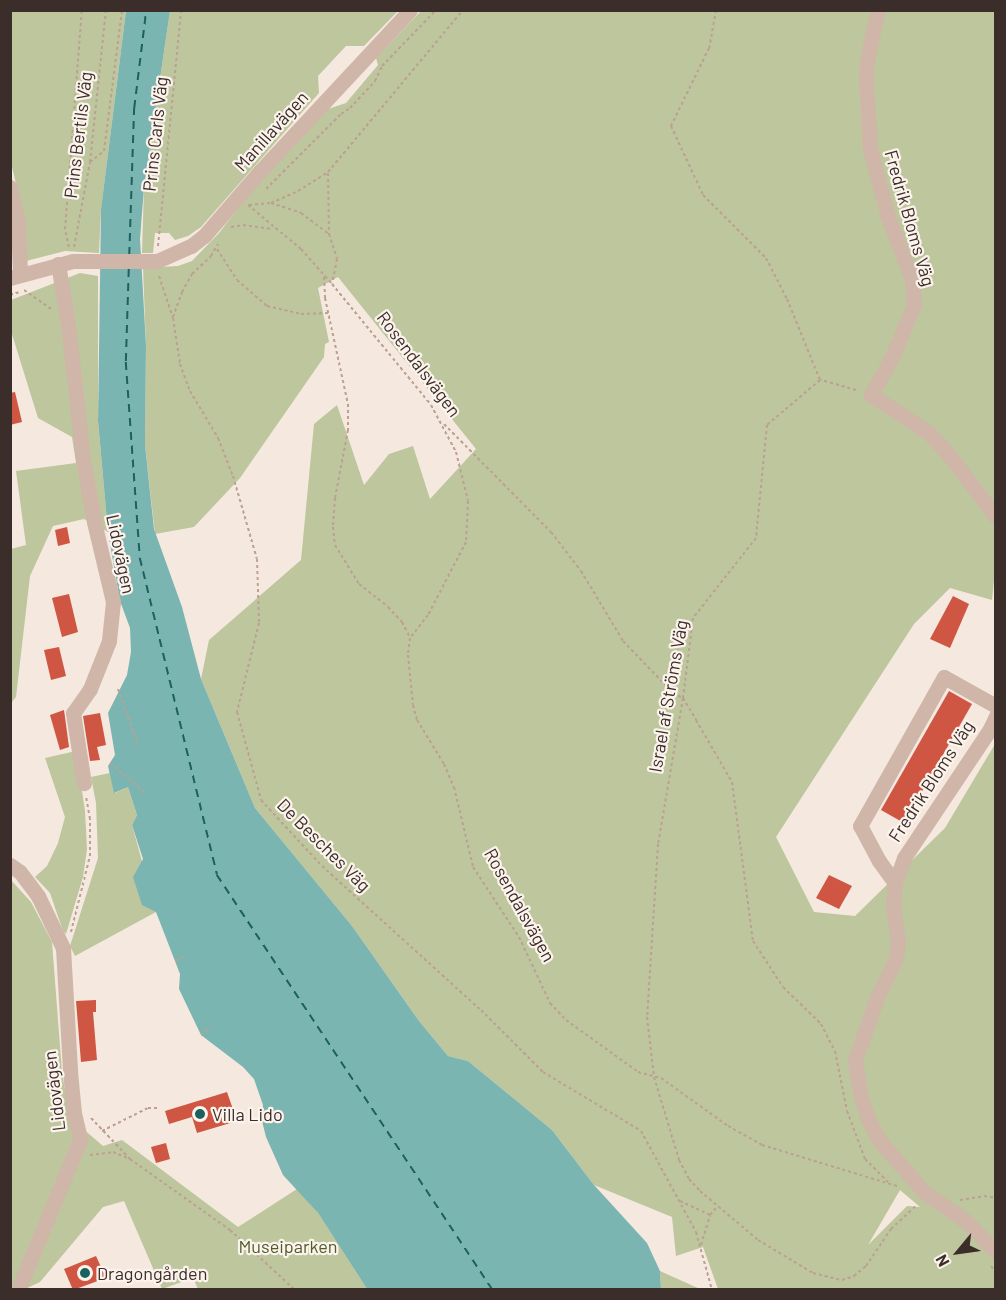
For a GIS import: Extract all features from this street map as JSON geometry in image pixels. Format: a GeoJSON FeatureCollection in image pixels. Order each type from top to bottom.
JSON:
{"type":"FeatureCollection","features":[{"type":"Feature","properties":{"kind":"street","name":"Manillavägen"},"geometry":{"type":"LineString","coordinates":[[154,261],[191,246],[217,229],[229,206],[410,10]]}},
{"type":"Feature","properties":{"kind":"street","name":"Fredrik Bloms Väg"},"geometry":{"type":"LineString","coordinates":[[871,394],[893,355],[914,304],[912,280],[888,217],[870,149],[866,77],[868,54],[879,10]]}},
{"type":"Feature","properties":{"kind":"street"},"geometry":{"type":"LineString","coordinates":[[10,187],[18,221],[15,276],[75,257],[154,261]]}},
{"type":"Feature","properties":{"kind":"street","name":"Lidovägen"},"geometry":{"type":"LineString","coordinates":[[58,264],[68,324],[83,459],[94,522],[113,602],[109,641],[90,689],[73,713],[84,783]]}},
{"type":"Feature","properties":{"kind":"street"},"geometry":{"type":"LineString","coordinates":[[871,394],[929,433],[950,456],[996,517]]}},
{"type":"Feature","properties":{"kind":"street"},"geometry":{"type":"LineString","coordinates":[[895,883],[879,861],[860,826],[944,677],[996,706]]}},
{"type":"Feature","properties":{"kind":"street","name":"Fredrik Bloms Väg"},"geometry":{"type":"LineString","coordinates":[[928,1195],[873,1131],[861,1097],[855,1060],[878,995],[896,959],[898,942],[893,906],[895,883],[904,858],[990,729],[996,716]]}},
{"type":"Feature","properties":{"kind":"street","name":"Lidovägen"},"geometry":{"type":"LineString","coordinates":[[10,865],[20,872],[38,896],[63,948],[70,1071],[74,1113],[80,1140],[18,1290]]}},
{"type":"Feature","properties":{"kind":"street"},"geometry":{"type":"LineString","coordinates":[[928,1195],[967,1222],[996,1252]]}},
{"type":"Feature","properties":{"kind":"path"},"geometry":{"type":"LineString","coordinates":[[75,257],[67,243],[65,229],[82,10]]}},
{"type":"Feature","properties":{"kind":"path","name":"Prins Bertils Väg"},"geometry":{"type":"LineString","coordinates":[[75,257],[90,162],[106,10]]}},
{"type":"Feature","properties":{"kind":"path"},"geometry":{"type":"LineString","coordinates":[[90,162],[104,151],[122,10]]}},
{"type":"Feature","properties":{"kind":"path","name":"Prins Carls Väg"},"geometry":{"type":"LineString","coordinates":[[154,261],[181,10]]}},
{"type":"Feature","properties":{"kind":"path"},"geometry":{"type":"LineString","coordinates":[[265,189],[341,114],[350,108],[375,81],[382,66],[436,10]]}},
{"type":"Feature","properties":{"kind":"path"},"geometry":{"type":"LineString","coordinates":[[229,206],[271,203],[298,191],[328,172],[463,10]]}},
{"type":"Feature","properties":{"kind":"path"},"geometry":{"type":"LineString","coordinates":[[716,10],[709,48],[672,126],[703,195],[766,258],[787,299],[820,380],[871,394]]}},
{"type":"Feature","properties":{"kind":"path"},"geometry":{"type":"LineString","coordinates":[[328,172],[329,234],[337,259],[332,284]]}},
{"type":"Feature","properties":{"kind":"path"},"geometry":{"type":"LineString","coordinates":[[249,205],[257,197]]}},
{"type":"Feature","properties":{"kind":"path"},"geometry":{"type":"LineString","coordinates":[[271,203],[301,213],[329,234]]}},
{"type":"Feature","properties":{"kind":"path","name":"Rosendalsvägen"},"geometry":{"type":"LineString","coordinates":[[249,205],[275,230],[301,249],[332,284],[442,422],[456,452],[468,501],[466,542],[428,615],[410,638],[410,681],[417,720],[444,764],[453,787],[467,851],[482,884],[519,937],[550,1003],[566,1020],[638,1072],[661,1078],[728,1126],[762,1145],[890,1184]]}},
{"type":"Feature","properties":{"kind":"path"},"geometry":{"type":"LineString","coordinates":[[275,230],[243,225],[217,229],[217,249],[237,280],[267,306],[301,314],[329,313]]}},
{"type":"Feature","properties":{"kind":"path"},"geometry":{"type":"LineString","coordinates":[[172,318],[192,274],[217,249]]}},
{"type":"Feature","properties":{"kind":"path","name":"De Besches Väg"},"geometry":{"type":"LineString","coordinates":[[154,261],[172,318],[180,364],[190,391],[222,447],[257,559],[259,623],[237,712],[261,800],[322,866],[481,1011],[543,1072],[641,1131],[680,1201],[701,1246],[712,1290]]}},
{"type":"Feature","properties":{"kind":"path"},"geometry":{"type":"LineString","coordinates":[[324,277],[348,404],[348,430],[335,498],[333,528],[335,545],[359,584],[388,607],[402,622],[410,638]]}},
{"type":"Feature","properties":{"kind":"path"},"geometry":{"type":"LineString","coordinates":[[24,290],[68,324]]}},
{"type":"Feature","properties":{"kind":"path","name":"Israel af Ströms Väg"},"geometry":{"type":"LineString","coordinates":[[654,1077],[647,1017],[658,844],[683,698],[693,618],[756,538],[767,425],[820,380]]}},
{"type":"Feature","properties":{"kind":"path"},"geometry":{"type":"LineString","coordinates":[[442,422],[551,532],[582,571],[623,641],[673,693],[683,698],[732,783],[753,941],[783,987],[820,1024],[835,1051],[847,1111],[865,1159],[890,1184],[906,1192]]}},
{"type":"Feature","properties":{"kind":"path"},"geometry":{"type":"LineString","coordinates":[[118,689],[138,745]]}},
{"type":"Feature","properties":{"kind":"path"},"geometry":{"type":"LineString","coordinates":[[110,763],[144,792]]}},
{"type":"Feature","properties":{"kind":"path"},"geometry":{"type":"LineString","coordinates":[[63,948],[74,926],[90,856],[90,819],[84,783]]}},
{"type":"Feature","properties":{"kind":"path"},"geometry":{"type":"LineString","coordinates":[[175,961],[185,955]]}},
{"type":"Feature","properties":{"kind":"path"},"geometry":{"type":"LineString","coordinates":[[201,1035],[211,1027]]}},
{"type":"Feature","properties":{"kind":"path"},"geometry":{"type":"LineString","coordinates":[[654,1077],[679,1160],[689,1179],[717,1207],[758,1240],[794,1263],[827,1278],[842,1280],[854,1276],[866,1266],[891,1229],[928,1195]]}},
{"type":"Feature","properties":{"kind":"path"},"geometry":{"type":"LineString","coordinates":[[102,1131],[148,1108],[159,1108]]}},
{"type":"Feature","properties":{"kind":"path"},"geometry":{"type":"LineString","coordinates":[[90,1117],[130,1159],[230,1230],[295,1290]]}},
{"type":"Feature","properties":{"kind":"path"},"geometry":{"type":"LineString","coordinates":[[87,1156],[94,1152],[113,1152],[130,1159]]}},
{"type":"Feature","properties":{"kind":"path"},"geometry":{"type":"LineString","coordinates":[[890,1184],[928,1195]]}},
{"type":"Feature","properties":{"kind":"path"},"geometry":{"type":"LineString","coordinates":[[942,1205],[971,1198],[996,1198]]}},
{"type":"Feature","properties":{"kind":"path"},"geometry":{"type":"LineString","coordinates":[[680,1201],[710,1215]]}},
{"type":"Feature","properties":{"kind":"path"},"geometry":{"type":"LineString","coordinates":[[701,1246],[710,1215],[717,1207]]}},
{"type":"Feature","properties":{"kind":"green space"},"geometry":{"type":"Polygon","coordinates":[[[10,11],[126,11],[101,209],[99,253],[65,251],[26,261],[23,212],[11,163],[10,11]]]}},
{"type":"Feature","properties":{"kind":"green space"},"geometry":{"type":"Polygon","coordinates":[[[170,11],[398,11],[364,46],[346,46],[318,76],[319,93],[201,227],[188,236],[175,240],[169,233],[155,233],[153,253],[142,253],[144,187],[170,11]]]}},
{"type":"Feature","properties":{"kind":"green space"},"geometry":{"type":"Polygon","coordinates":[[[421,11],[995,11],[996,560],[992,600],[950,588],[914,624],[776,837],[814,912],[855,916],[945,828],[995,744],[995,1289],[718,1289],[703,1247],[676,1256],[672,1217],[594,1185],[552,1130],[468,1061],[448,1056],[419,1021],[352,926],[255,808],[201,679],[209,640],[301,560],[314,424],[337,405],[364,485],[389,454],[413,446],[430,499],[476,449],[338,277],[318,288],[329,342],[325,344],[324,357],[240,478],[194,527],[155,534],[145,445],[146,345],[143,268],[178,266],[192,261],[219,233],[255,186],[328,109],[346,103],[378,65],[376,58],[421,11]],[[900,1190],[868,1245],[907,1206],[920,1207],[900,1190]]]}},
{"type":"Feature","properties":{"kind":"green space"},"geometry":{"type":"Polygon","coordinates":[[[80,273],[98,276],[98,421],[108,532],[84,519],[53,526],[30,576],[16,697],[11,703],[11,549],[26,545],[16,471],[76,463],[72,437],[38,418],[11,331],[11,300],[80,273]]]}},
{"type":"Feature","properties":{"kind":"green space"},"geometry":{"type":"Polygon","coordinates":[[[76,751],[85,811],[87,849],[83,877],[66,934],[50,893],[35,877],[47,866],[58,843],[65,817],[45,758],[76,751]]]}},
{"type":"Feature","properties":{"kind":"green space"},"geometry":{"type":"Polygon","coordinates":[[[110,773],[115,793],[128,787],[137,815],[132,825],[156,912],[75,956],[70,946],[98,858],[96,803],[91,777],[110,773]]]}},
{"type":"Feature","properties":{"kind":"green space","name":"Museiparken"},"geometry":{"type":"Polygon","coordinates":[[[10,879],[31,902],[52,942],[62,1072],[66,1096],[74,1121],[103,1146],[122,1140],[238,1227],[297,1189],[318,1213],[367,1289],[198,1289],[193,1278],[162,1289],[124,1201],[103,1207],[40,1282],[25,1289],[11,1289],[10,879]]]}},
{"type":"Feature","properties":{"kind":"green space"},"geometry":{"type":"Polygon","coordinates":[[[660,1271],[700,1289],[661,1289],[660,1271]]]}},
{"type":"Feature","properties":{"kind":"water"},"geometry":{"type":"Polygon","coordinates":[[[126,11],[170,11],[144,187],[140,239],[146,345],[145,445],[154,529],[182,607],[201,679],[255,808],[352,926],[419,1021],[448,1056],[468,1061],[552,1130],[594,1185],[647,1243],[660,1271],[661,1289],[367,1289],[318,1213],[283,1175],[266,1137],[262,1121],[263,1105],[254,1079],[243,1067],[201,1035],[179,989],[180,974],[156,912],[142,905],[133,877],[143,859],[132,825],[137,815],[128,787],[114,793],[108,766],[115,755],[108,713],[127,675],[131,652],[130,628],[120,601],[108,532],[98,421],[101,209],[126,11]]]}},
{"type":"Feature","properties":{"kind":"building"},"geometry":{"type":"Polygon","coordinates":[[[15,392],[22,422],[10,425],[10,393],[15,392]]]}},
{"type":"Feature","properties":{"kind":"building"},"geometry":{"type":"Polygon","coordinates":[[[67,527],[70,543],[58,546],[55,530],[67,527]]]}},
{"type":"Feature","properties":{"kind":"building"},"geometry":{"type":"Polygon","coordinates":[[[69,594],[78,632],[62,637],[52,598],[69,594]]]}},
{"type":"Feature","properties":{"kind":"building"},"geometry":{"type":"Polygon","coordinates":[[[953,596],[969,604],[950,648],[930,639],[953,596]]]}},
{"type":"Feature","properties":{"kind":"building"},"geometry":{"type":"Polygon","coordinates":[[[59,647],[66,676],[51,680],[44,650],[59,647]]]}},
{"type":"Feature","properties":{"kind":"building"},"geometry":{"type":"Polygon","coordinates":[[[949,691],[972,704],[904,823],[881,810],[949,691]]]}},
{"type":"Feature","properties":{"kind":"building"},"geometry":{"type":"Polygon","coordinates":[[[64,710],[69,747],[60,750],[50,715],[64,710]]]}},
{"type":"Feature","properties":{"kind":"building"},"geometry":{"type":"Polygon","coordinates":[[[100,713],[106,745],[97,747],[100,760],[90,761],[83,716],[100,713]]]}},
{"type":"Feature","properties":{"kind":"building"},"geometry":{"type":"Polygon","coordinates":[[[829,875],[852,886],[839,909],[816,898],[829,875]]]}},
{"type":"Feature","properties":{"kind":"building"},"geometry":{"type":"Polygon","coordinates":[[[96,1000],[96,1012],[93,1012],[97,1060],[81,1062],[76,1001],[96,1000]]]}},
{"type":"Feature","properties":{"kind":"building","name":"Villa Lido"},"geometry":{"type":"Polygon","coordinates":[[[227,1092],[237,1121],[197,1133],[192,1117],[169,1124],[165,1111],[227,1092]]]}},
{"type":"Feature","properties":{"kind":"building"},"geometry":{"type":"Polygon","coordinates":[[[166,1143],[170,1159],[156,1163],[151,1147],[166,1143]]]}},
{"type":"Feature","properties":{"kind":"building","name":"Dragongården"},"geometry":{"type":"Polygon","coordinates":[[[96,1256],[106,1278],[73,1290],[64,1269],[96,1256]]]}},
{"type":"Feature","properties":{"kind":"ferry route"},"geometry":{"type":"LineString","coordinates":[[129,255],[134,108],[146,10]]}},
{"type":"Feature","properties":{"kind":"ferry route"},"geometry":{"type":"LineString","coordinates":[[129,269],[126,362],[140,558],[217,875],[493,1290]]}},
{"type":"Feature","properties":{"kind":"place","name":"Villa Lido"},"geometry":{"type":"Point","coordinates":[200,1114]}},
{"type":"Feature","properties":{"kind":"place","name":"Dragongården"},"geometry":{"type":"Point","coordinates":[85,1273]}}]}
